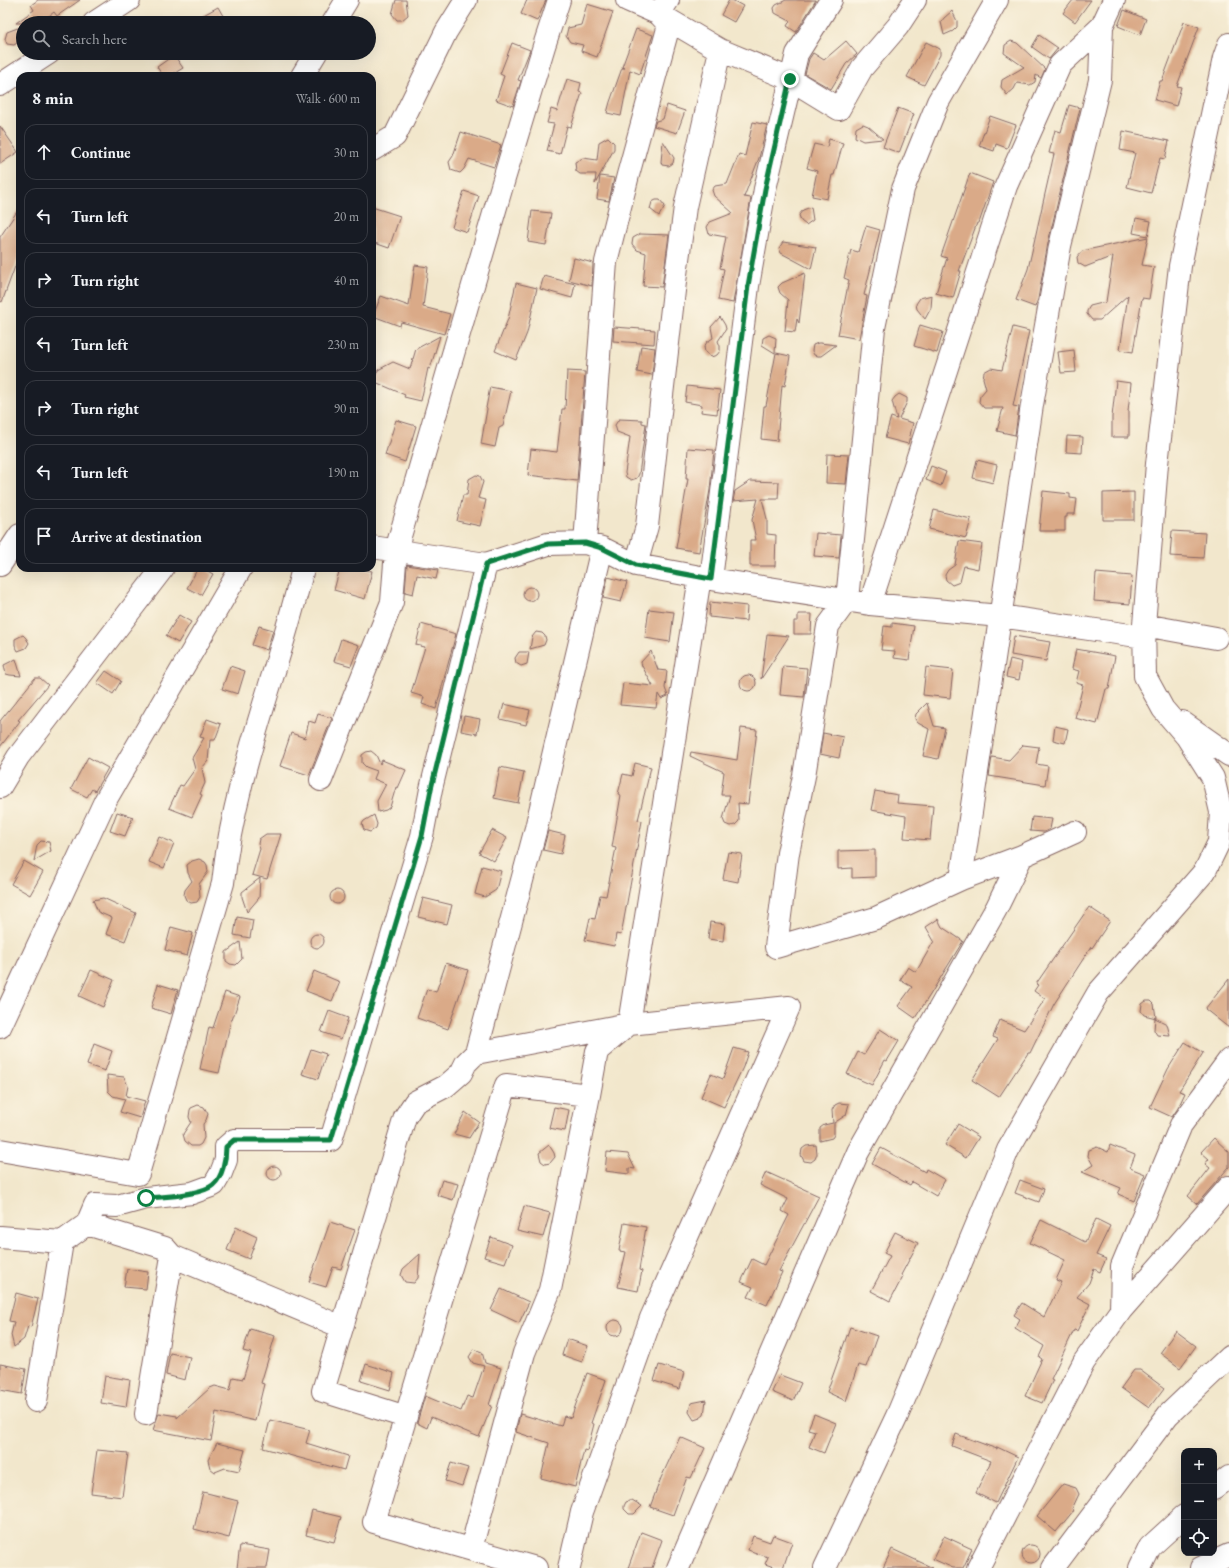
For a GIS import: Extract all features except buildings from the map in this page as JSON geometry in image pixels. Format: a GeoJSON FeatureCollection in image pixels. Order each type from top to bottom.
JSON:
{"type":"FeatureCollection","features":[{"type":"Feature","properties":{"kind":"street"},"geometry":{"type":"LineString","coordinates":[[105,16],[129,0]]}},
{"type":"Feature","properties":{"kind":"street"},"geometry":{"type":"LineString","coordinates":[[337,16],[347,0]]}},
{"type":"Feature","properties":{"kind":"street"},"geometry":{"type":"LineString","coordinates":[[376,147],[394,136],[446,32],[466,0]]}},
{"type":"Feature","properties":{"kind":"street"},"geometry":{"type":"LineString","coordinates":[[320,780],[392,602],[396,550],[504,179],[559,0]]}},
{"type":"Feature","properties":{"kind":"street"},"geometry":{"type":"LineString","coordinates":[[627,0],[664,7],[720,50],[790,79],[839,109],[862,68],[898,26],[915,0]]}},
{"type":"Feature","properties":{"kind":"street"},"geometry":{"type":"LineString","coordinates":[[471,1549],[524,1353],[550,1290],[597,1051],[629,1024],[706,578],[748,286],[765,189],[797,54],[831,0]]}},
{"type":"Feature","properties":{"kind":"street"},"geometry":{"type":"LineString","coordinates":[[997,0],[938,102],[903,189],[874,328],[847,600],[828,626],[804,776],[788,853],[776,947],[876,918],[961,879],[1022,856],[1076,832]]}},
{"type":"Feature","properties":{"kind":"street"},"geometry":{"type":"LineString","coordinates":[[870,604],[1006,186],[1060,65],[1102,26],[1114,0]]}},
{"type":"Feature","properties":{"kind":"street"},"geometry":{"type":"LineString","coordinates":[[406,1417],[323,1391],[405,1117],[415,1102],[446,1086],[461,1073],[466,1063],[476,1053],[536,828],[594,545],[606,262],[669,25],[664,7]]}},
{"type":"Feature","properties":{"kind":"street"},"geometry":{"type":"LineString","coordinates":[[961,879],[1032,405],[1060,246],[1100,80],[1102,26]]}},
{"type":"Feature","properties":{"kind":"street"},"geometry":{"type":"LineString","coordinates":[[1205,872],[1219,842],[1221,812],[1213,778],[1187,737],[1163,709],[1145,676],[1144,631],[1157,464],[1180,266],[1224,58],[1229,44]]}},
{"type":"Feature","properties":{"kind":"street"},"geometry":{"type":"LineString","coordinates":[[636,565],[648,526],[675,282],[685,207],[720,50]]}},
{"type":"Feature","properties":{"kind":"street"},"geometry":{"type":"LineString","coordinates":[[20,72],[38,60]]}},
{"type":"Feature","properties":{"kind":"street"},"geometry":{"type":"LineString","coordinates":[[304,72],[312,60]]}},
{"type":"Feature","properties":{"kind":"street"},"geometry":{"type":"LineString","coordinates":[[0,85],[16,74]]}},
{"type":"Feature","properties":{"kind":"street"},"geometry":{"type":"LineString","coordinates":[[1,560],[16,540]]}},
{"type":"Feature","properties":{"kind":"street"},"geometry":{"type":"LineString","coordinates":[[376,548],[486,564],[548,544],[594,545],[636,565],[706,578],[870,604],[1216,638]]}},
{"type":"Feature","properties":{"kind":"street"},"geometry":{"type":"LineString","coordinates":[[0,1237],[62,1242],[87,1224],[95,1205],[117,1206],[146,1198],[192,1194],[214,1185],[226,1160],[226,1147],[234,1140],[331,1140],[422,836],[431,789],[486,564]]}},
{"type":"Feature","properties":{"kind":"street"},"geometry":{"type":"LineString","coordinates":[[0,787],[18,757],[160,572]]}},
{"type":"Feature","properties":{"kind":"street"},"geometry":{"type":"LineString","coordinates":[[0,1027],[105,801],[239,572]]}},
{"type":"Feature","properties":{"kind":"street"},"geometry":{"type":"LineString","coordinates":[[0,1150],[138,1174],[223,883],[226,848],[248,756],[296,597],[301,572]]}},
{"type":"Feature","properties":{"kind":"street"},"geometry":{"type":"LineString","coordinates":[[1163,709],[1229,755]]}},
{"type":"Feature","properties":{"kind":"street"},"geometry":{"type":"LineString","coordinates":[[825,1568],[897,1416],[1008,1150],[1098,993],[1205,872],[1229,853]]}},
{"type":"Feature","properties":{"kind":"street"},"geometry":{"type":"LineString","coordinates":[[678,1568],[858,1152],[996,909],[1022,856]]}},
{"type":"Feature","properties":{"kind":"street"},"geometry":{"type":"LineString","coordinates":[[476,1053],[629,1024],[790,1007],[651,1318],[582,1512],[569,1568]]}},
{"type":"Feature","properties":{"kind":"street"},"geometry":{"type":"LineString","coordinates":[[1121,1310],[1122,1266],[1181,1125],[1229,1060]]}},
{"type":"Feature","properties":{"kind":"street"},"geometry":{"type":"LineString","coordinates":[[536,1568],[374,1522],[506,1086],[589,1095]]}},
{"type":"Feature","properties":{"kind":"street"},"geometry":{"type":"LineString","coordinates":[[978,1568],[1084,1362],[1121,1310],[1229,1187]]}},
{"type":"Feature","properties":{"kind":"street"},"geometry":{"type":"LineString","coordinates":[[87,1224],[165,1248],[172,1256],[342,1327]]}},
{"type":"Feature","properties":{"kind":"street"},"geometry":{"type":"LineString","coordinates":[[36,1401],[62,1242]]}},
{"type":"Feature","properties":{"kind":"street"},"geometry":{"type":"LineString","coordinates":[[146,1414],[172,1256]]}},
{"type":"Feature","properties":{"kind":"street"},"geometry":{"type":"LineString","coordinates":[[1053,1568],[1168,1415],[1229,1357]]}},
{"type":"Feature","properties":{"kind":"street"},"geometry":{"type":"LineString","coordinates":[[1217,1487],[1229,1477]]}},
{"type":"Feature","properties":{"kind":"street"},"geometry":{"type":"LineString","coordinates":[[1140,1568],[1150,1547],[1181,1519]]}},
{"type":"Feature","properties":{"kind":"street"},"geometry":{"type":"LineString","coordinates":[[1201,1568],[1229,1555]]}},
{"type":"Feature","properties":{"kind":"route"},"geometry":{"type":"LineString","coordinates":[[146,1198],[192,1194],[214,1185],[226,1160],[226,1147],[234,1140],[331,1140],[422,836],[431,789],[486,564],[548,544],[585,543],[602,548],[636,565],[711,579],[748,286],[765,189],[790,79]]}}]}
